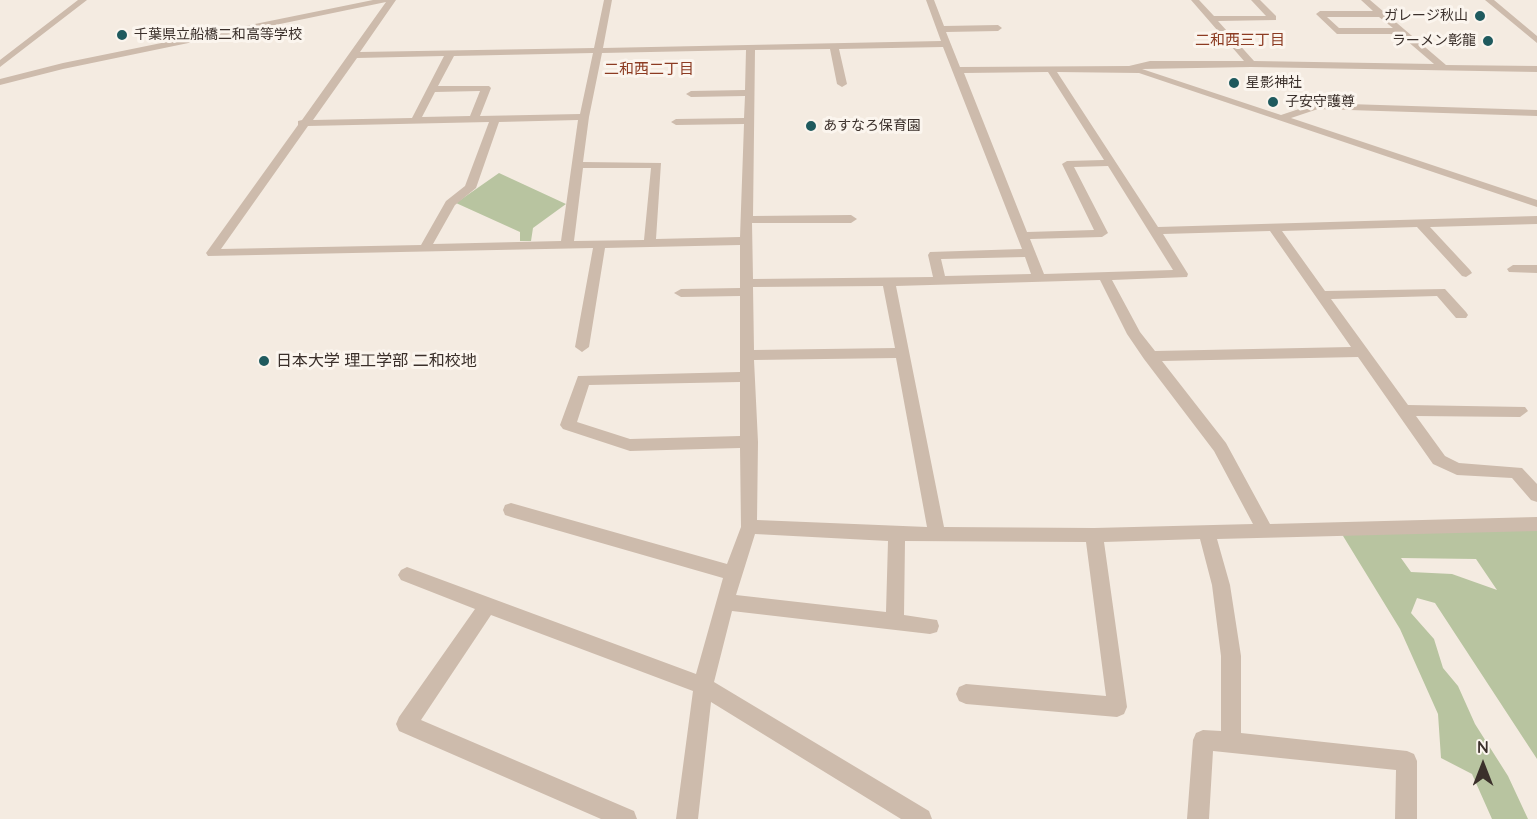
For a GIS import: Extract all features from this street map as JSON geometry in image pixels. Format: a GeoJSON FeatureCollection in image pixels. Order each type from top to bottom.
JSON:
{"type":"FeatureCollection","features":[{"type":"Feature","properties":{"kind":"street"},"geometry":{"type":"LineString","coordinates":[[0,64],[83,0]]}},
{"type":"Feature","properties":{"kind":"street"},"geometry":{"type":"LineString","coordinates":[[0,82],[63,66],[385,0]]}},
{"type":"Feature","properties":{"kind":"street"},"geometry":{"type":"LineString","coordinates":[[392,0],[354,55],[302,123],[212,253],[746,241]]}},
{"type":"Feature","properties":{"kind":"street"},"geometry":{"type":"LineString","coordinates":[[567,245],[584,117],[608,0]]}},
{"type":"Feature","properties":{"kind":"street"},"geometry":{"type":"LineString","coordinates":[[930,0],[1039,278]]}},
{"type":"Feature","properties":{"kind":"street"},"geometry":{"type":"LineString","coordinates":[[1196,0],[1251,64]]}},
{"type":"Feature","properties":{"kind":"street"},"geometry":{"type":"LineString","coordinates":[[1212,19],[1273,18],[1255,0]]}},
{"type":"Feature","properties":{"kind":"street"},"geometry":{"type":"LineString","coordinates":[[1365,0],[1444,68]]}},
{"type":"Feature","properties":{"kind":"street"},"geometry":{"type":"LineString","coordinates":[[1488,0],[1537,40]]}},
{"type":"Feature","properties":{"kind":"street"},"geometry":{"type":"LineString","coordinates":[[1381,14],[1320,14],[1337,31],[1401,31]]}},
{"type":"Feature","properties":{"kind":"street"},"geometry":{"type":"LineString","coordinates":[[940,29],[999,28]]}},
{"type":"Feature","properties":{"kind":"street"},"geometry":{"type":"LineString","coordinates":[[354,55],[946,44]]}},
{"type":"Feature","properties":{"kind":"street"},"geometry":{"type":"LineString","coordinates":[[834,46],[842,84]]}},
{"type":"Feature","properties":{"kind":"street"},"geometry":{"type":"LineString","coordinates":[[689,818],[704,686],[733,573],[749,527],[750,442],[746,220],[751,48]]}},
{"type":"Feature","properties":{"kind":"street"},"geometry":{"type":"LineString","coordinates":[[415,121],[450,54]]}},
{"type":"Feature","properties":{"kind":"street"},"geometry":{"type":"LineString","coordinates":[[958,70],[1130,69],[1150,64],[1537,69]]}},
{"type":"Feature","properties":{"kind":"street"},"geometry":{"type":"LineString","coordinates":[[1130,69],[1537,204]]}},
{"type":"Feature","properties":{"kind":"street"},"geometry":{"type":"LineString","coordinates":[[681,293],[746,287],[1182,274],[1052,71]]}},
{"type":"Feature","properties":{"kind":"street"},"geometry":{"type":"LineString","coordinates":[[431,89],[486,88],[474,119]]}},
{"type":"Feature","properties":{"kind":"street"},"geometry":{"type":"LineString","coordinates":[[691,94],[750,93]]}},
{"type":"Feature","properties":{"kind":"street"},"geometry":{"type":"LineString","coordinates":[[1281,118],[1317,106],[1537,113]]}},
{"type":"Feature","properties":{"kind":"street"},"geometry":{"type":"LineString","coordinates":[[302,123],[584,117]]}},
{"type":"Feature","properties":{"kind":"street"},"geometry":{"type":"LineString","coordinates":[[425,248],[450,203],[470,188],[495,119]]}},
{"type":"Feature","properties":{"kind":"street"},"geometry":{"type":"LineString","coordinates":[[676,122],[749,121]]}},
{"type":"Feature","properties":{"kind":"street"},"geometry":{"type":"LineString","coordinates":[[1023,236],[1102,233],[1067,164],[1112,162]]}},
{"type":"Feature","properties":{"kind":"street"},"geometry":{"type":"LineString","coordinates":[[578,165],[657,165],[650,243]]}},
{"type":"Feature","properties":{"kind":"street"},"geometry":{"type":"LineString","coordinates":[[746,220],[851,219]]}},
{"type":"Feature","properties":{"kind":"street"},"geometry":{"type":"LineString","coordinates":[[1156,231],[1537,220]]}},
{"type":"Feature","properties":{"kind":"street"},"geometry":{"type":"LineString","coordinates":[[1517,222],[1537,234]]}},
{"type":"Feature","properties":{"kind":"street"},"geometry":{"type":"LineString","coordinates":[[1422,224],[1466,273]]}},
{"type":"Feature","properties":{"kind":"street"},"geometry":{"type":"LineString","coordinates":[[1273,227],[1402,410],[1448,466],[1457,469],[1516,472],[1537,495]]}},
{"type":"Feature","properties":{"kind":"street"},"geometry":{"type":"LineString","coordinates":[[582,347],[600,244]]}},
{"type":"Feature","properties":{"kind":"street"},"geometry":{"type":"LineString","coordinates":[[940,281],[934,255],[1030,253]]}},
{"type":"Feature","properties":{"kind":"street"},"geometry":{"type":"LineString","coordinates":[[1513,269],[1537,269]]}},
{"type":"Feature","properties":{"kind":"street"},"geometry":{"type":"LineString","coordinates":[[1105,278],[1134,334],[1149,356],[1221,447],[1265,530]]}},
{"type":"Feature","properties":{"kind":"street"},"geometry":{"type":"LineString","coordinates":[[890,282],[901,352],[937,533]]}},
{"type":"Feature","properties":{"kind":"street"},"geometry":{"type":"LineString","coordinates":[[1321,295],[1440,292],[1461,315]]}},
{"type":"Feature","properties":{"kind":"street"},"geometry":{"type":"LineString","coordinates":[[748,355],[901,352]]}},
{"type":"Feature","properties":{"kind":"street"},"geometry":{"type":"LineString","coordinates":[[1149,356],[1362,352]]}},
{"type":"Feature","properties":{"kind":"street"},"geometry":{"type":"LineString","coordinates":[[748,377],[583,380],[568,426],[630,445],[750,442]]}},
{"type":"Feature","properties":{"kind":"street"},"geometry":{"type":"LineString","coordinates":[[1402,410],[1520,411]]}},
{"type":"Feature","properties":{"kind":"street"},"geometry":{"type":"LineString","coordinates":[[511,510],[733,573]]}},
{"type":"Feature","properties":{"kind":"street"},"geometry":{"type":"LineString","coordinates":[[749,527],[897,534],[1094,535],[1207,534],[1265,530],[1537,524]]}},
{"type":"Feature","properties":{"kind":"street"},"geometry":{"type":"LineString","coordinates":[[895,622],[897,534]]}},
{"type":"Feature","properties":{"kind":"street"},"geometry":{"type":"LineString","coordinates":[[1207,534],[1221,585],[1231,656],[1231,742]]}},
{"type":"Feature","properties":{"kind":"street"},"geometry":{"type":"LineString","coordinates":[[966,694],[1117,707],[1094,535]]}},
{"type":"Feature","properties":{"kind":"street"},"geometry":{"type":"LineString","coordinates":[[407,575],[704,686],[921,819]]}},
{"type":"Feature","properties":{"kind":"street"},"geometry":{"type":"LineString","coordinates":[[725,602],[930,626]]}},
{"type":"Feature","properties":{"kind":"street"},"geometry":{"type":"LineString","coordinates":[[487,606],[406,724],[626,819]]}},
{"type":"Feature","properties":{"kind":"street"},"geometry":{"type":"LineString","coordinates":[[1198,819],[1203,740],[1407,761],[1406,819]]}},
{"type":"Feature","properties":{"kind":"green space"},"geometry":{"type":"Polygon","coordinates":[[[499,173],[566,204],[533,228],[531,241],[520,241],[520,232],[456,203],[499,173]]]}},
{"type":"Feature","properties":{"kind":"green space"},"geometry":{"type":"Polygon","coordinates":[[[1537,527],[1537,759],[1435,603],[1417,598],[1411,613],[1434,639],[1443,668],[1458,686],[1475,724],[1508,776],[1528,819],[1492,819],[1472,774],[1441,758],[1438,714],[1400,629],[1340,531],[1537,527]],[[1401,558],[1411,572],[1452,574],[1497,590],[1476,559],[1401,558]]]}},
{"type":"Feature","properties":{"kind":"place","name":"ガレージ秋山"},"geometry":{"type":"Point","coordinates":[1480,16]}},
{"type":"Feature","properties":{"kind":"place","name":"千葉県立船橋二和高等学校"},"geometry":{"type":"Point","coordinates":[122,35]}},
{"type":"Feature","properties":{"kind":"place","name":"ラーメン彰龍"},"geometry":{"type":"Point","coordinates":[1488,41]}},
{"type":"Feature","properties":{"kind":"place","name":"星影神社"},"geometry":{"type":"Point","coordinates":[1234,83]}},
{"type":"Feature","properties":{"kind":"place","name":"子安守護尊"},"geometry":{"type":"Point","coordinates":[1273,102]}},
{"type":"Feature","properties":{"kind":"place","name":"あすなろ保育園"},"geometry":{"type":"Point","coordinates":[811,126]}},
{"type":"Feature","properties":{"kind":"place","name":"日本大学 理工学部 二和校地"},"geometry":{"type":"Point","coordinates":[264,361]}},
{"type":"Feature","properties":{"kind":"district","name":"二和西三丁目"},"geometry":{"type":"Point","coordinates":[1240,40]}},
{"type":"Feature","properties":{"kind":"district","name":"二和西二丁目"},"geometry":{"type":"Point","coordinates":[649,69]}}]}
